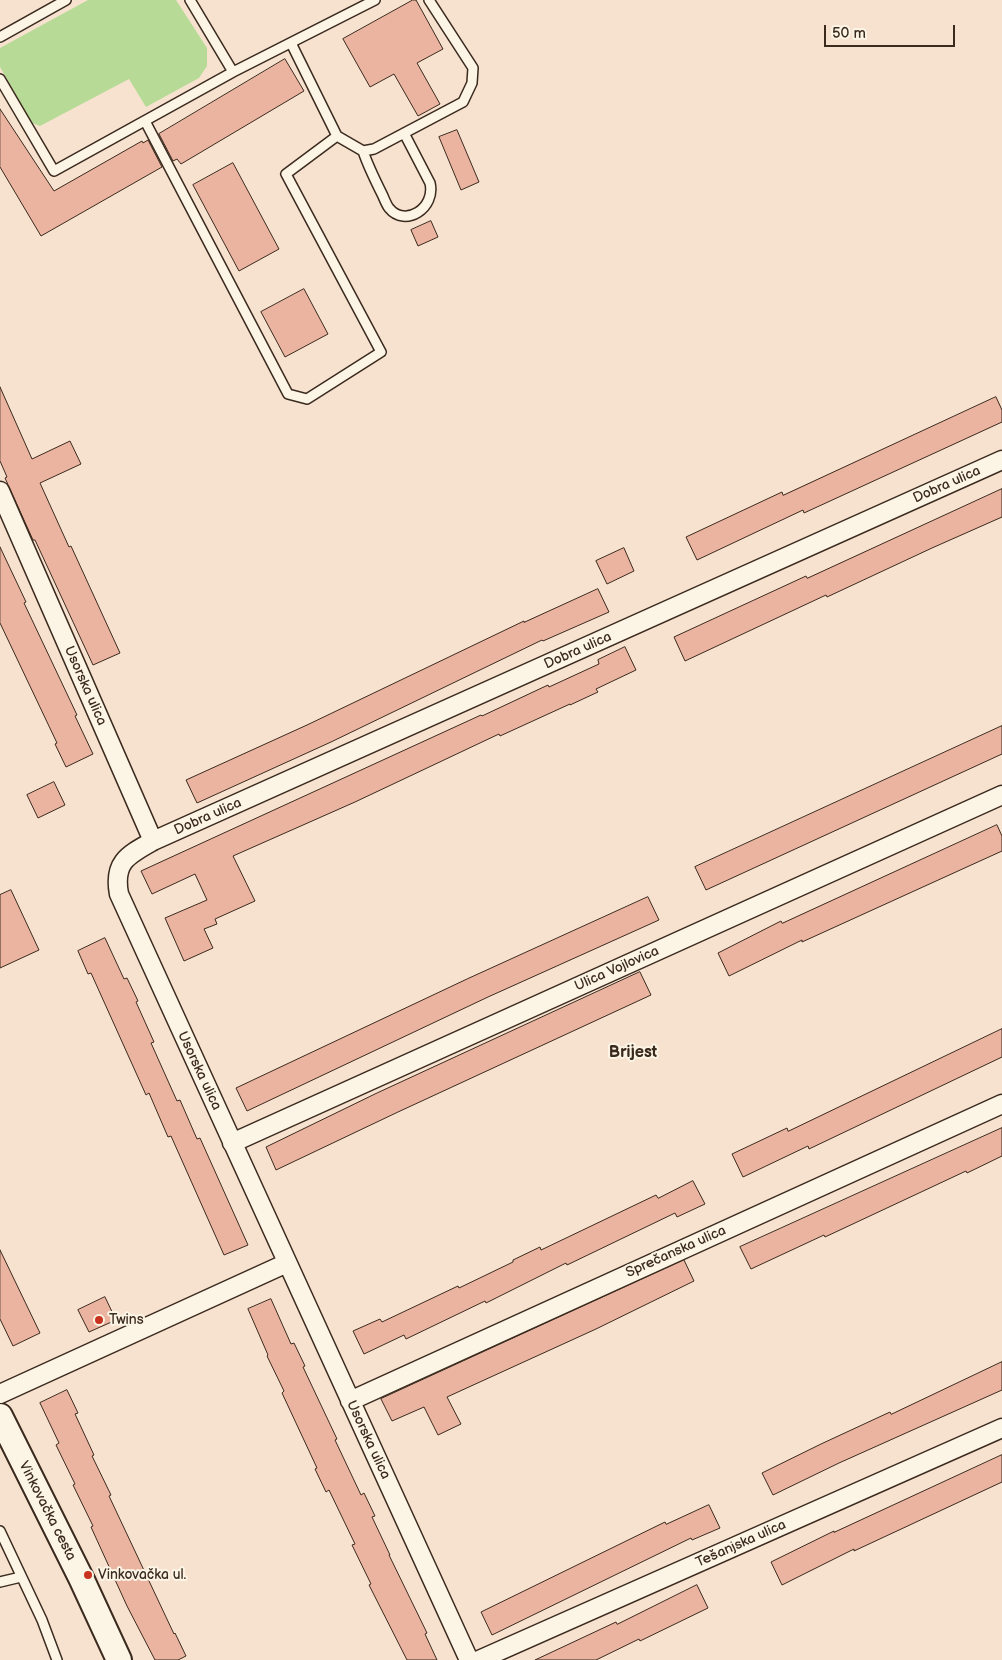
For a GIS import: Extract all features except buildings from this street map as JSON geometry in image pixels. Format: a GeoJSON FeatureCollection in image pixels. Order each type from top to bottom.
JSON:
{"type":"FeatureCollection","features":[{"type":"Feature","properties":{"kind":"main road","name":"Vinkovačka cesta"},"geometry":{"type":"LineString","coordinates":[[0,1416],[78,1572],[119,1660]]}},
{"type":"Feature","properties":{"kind":"street","name":"Dobra ulica"},"geometry":{"type":"LineString","coordinates":[[153,841],[1002,460]]}},
{"type":"Feature","properties":{"kind":"street","name":"Usorska ulica"},"geometry":{"type":"LineString","coordinates":[[0,491],[153,841],[130,854],[122,863],[117,873],[116,882],[119,894],[469,1660]]}},
{"type":"Feature","properties":{"kind":"street","name":"Ulica Vojlovica"},"geometry":{"type":"LineString","coordinates":[[232,1143],[1002,795]]}},
{"type":"Feature","properties":{"kind":"street","name":"Sprečanska ulica"},"geometry":{"type":"LineString","coordinates":[[350,1401],[1002,1104]]}},
{"type":"Feature","properties":{"kind":"street"},"geometry":{"type":"LineString","coordinates":[[0,1394],[287,1263]]}},
{"type":"Feature","properties":{"kind":"street","name":"Tešanjska ulica"},"geometry":{"type":"LineString","coordinates":[[479,1660],[1002,1428]]}},
{"type":"Feature","properties":{"kind":"lane"},"geometry":{"type":"LineString","coordinates":[[0,37],[66,0]]}},
{"type":"Feature","properties":{"kind":"lane"},"geometry":{"type":"LineString","coordinates":[[190,0],[233,72]]}},
{"type":"Feature","properties":{"kind":"lane"},"geometry":{"type":"LineString","coordinates":[[0,79],[54,171],[233,72],[375,0]]}},
{"type":"Feature","properties":{"kind":"lane"},"geometry":{"type":"LineString","coordinates":[[291,42],[337,136],[363,151],[374,149],[463,102],[472,83],[473,68],[429,0]]}},
{"type":"Feature","properties":{"kind":"lane"},"geometry":{"type":"LineString","coordinates":[[145,121],[288,394],[307,399],[381,352],[286,174],[337,136]]}},
{"type":"Feature","properties":{"kind":"lane"},"geometry":{"type":"LineString","coordinates":[[363,151],[389,209],[400,215],[410,216],[420,212],[429,202],[432,191],[404,133]]}},
{"type":"Feature","properties":{"kind":"lane"},"geometry":{"type":"LineString","coordinates":[[0,1531],[42,1620],[57,1660]]}},
{"type":"Feature","properties":{"kind":"lane"},"geometry":{"type":"LineString","coordinates":[[0,1582],[21,1577]]}},
{"type":"Feature","properties":{"kind":"green space"},"geometry":{"type":"Polygon","coordinates":[[[88,0],[176,0],[207,48],[207,66],[199,78],[146,107],[129,79],[40,126],[32,123],[0,67],[0,48],[88,0]]]}},
{"type":"Feature","properties":{"kind":"place","name":"Twins"},"geometry":{"type":"Point","coordinates":[99,1320]}},
{"type":"Feature","properties":{"kind":"place","name":"Vinkovačka ul."},"geometry":{"type":"Point","coordinates":[88,1575]}},
{"type":"Feature","properties":{"kind":"district","name":"Brijest"},"geometry":{"type":"Point","coordinates":[633,1053]}}]}
